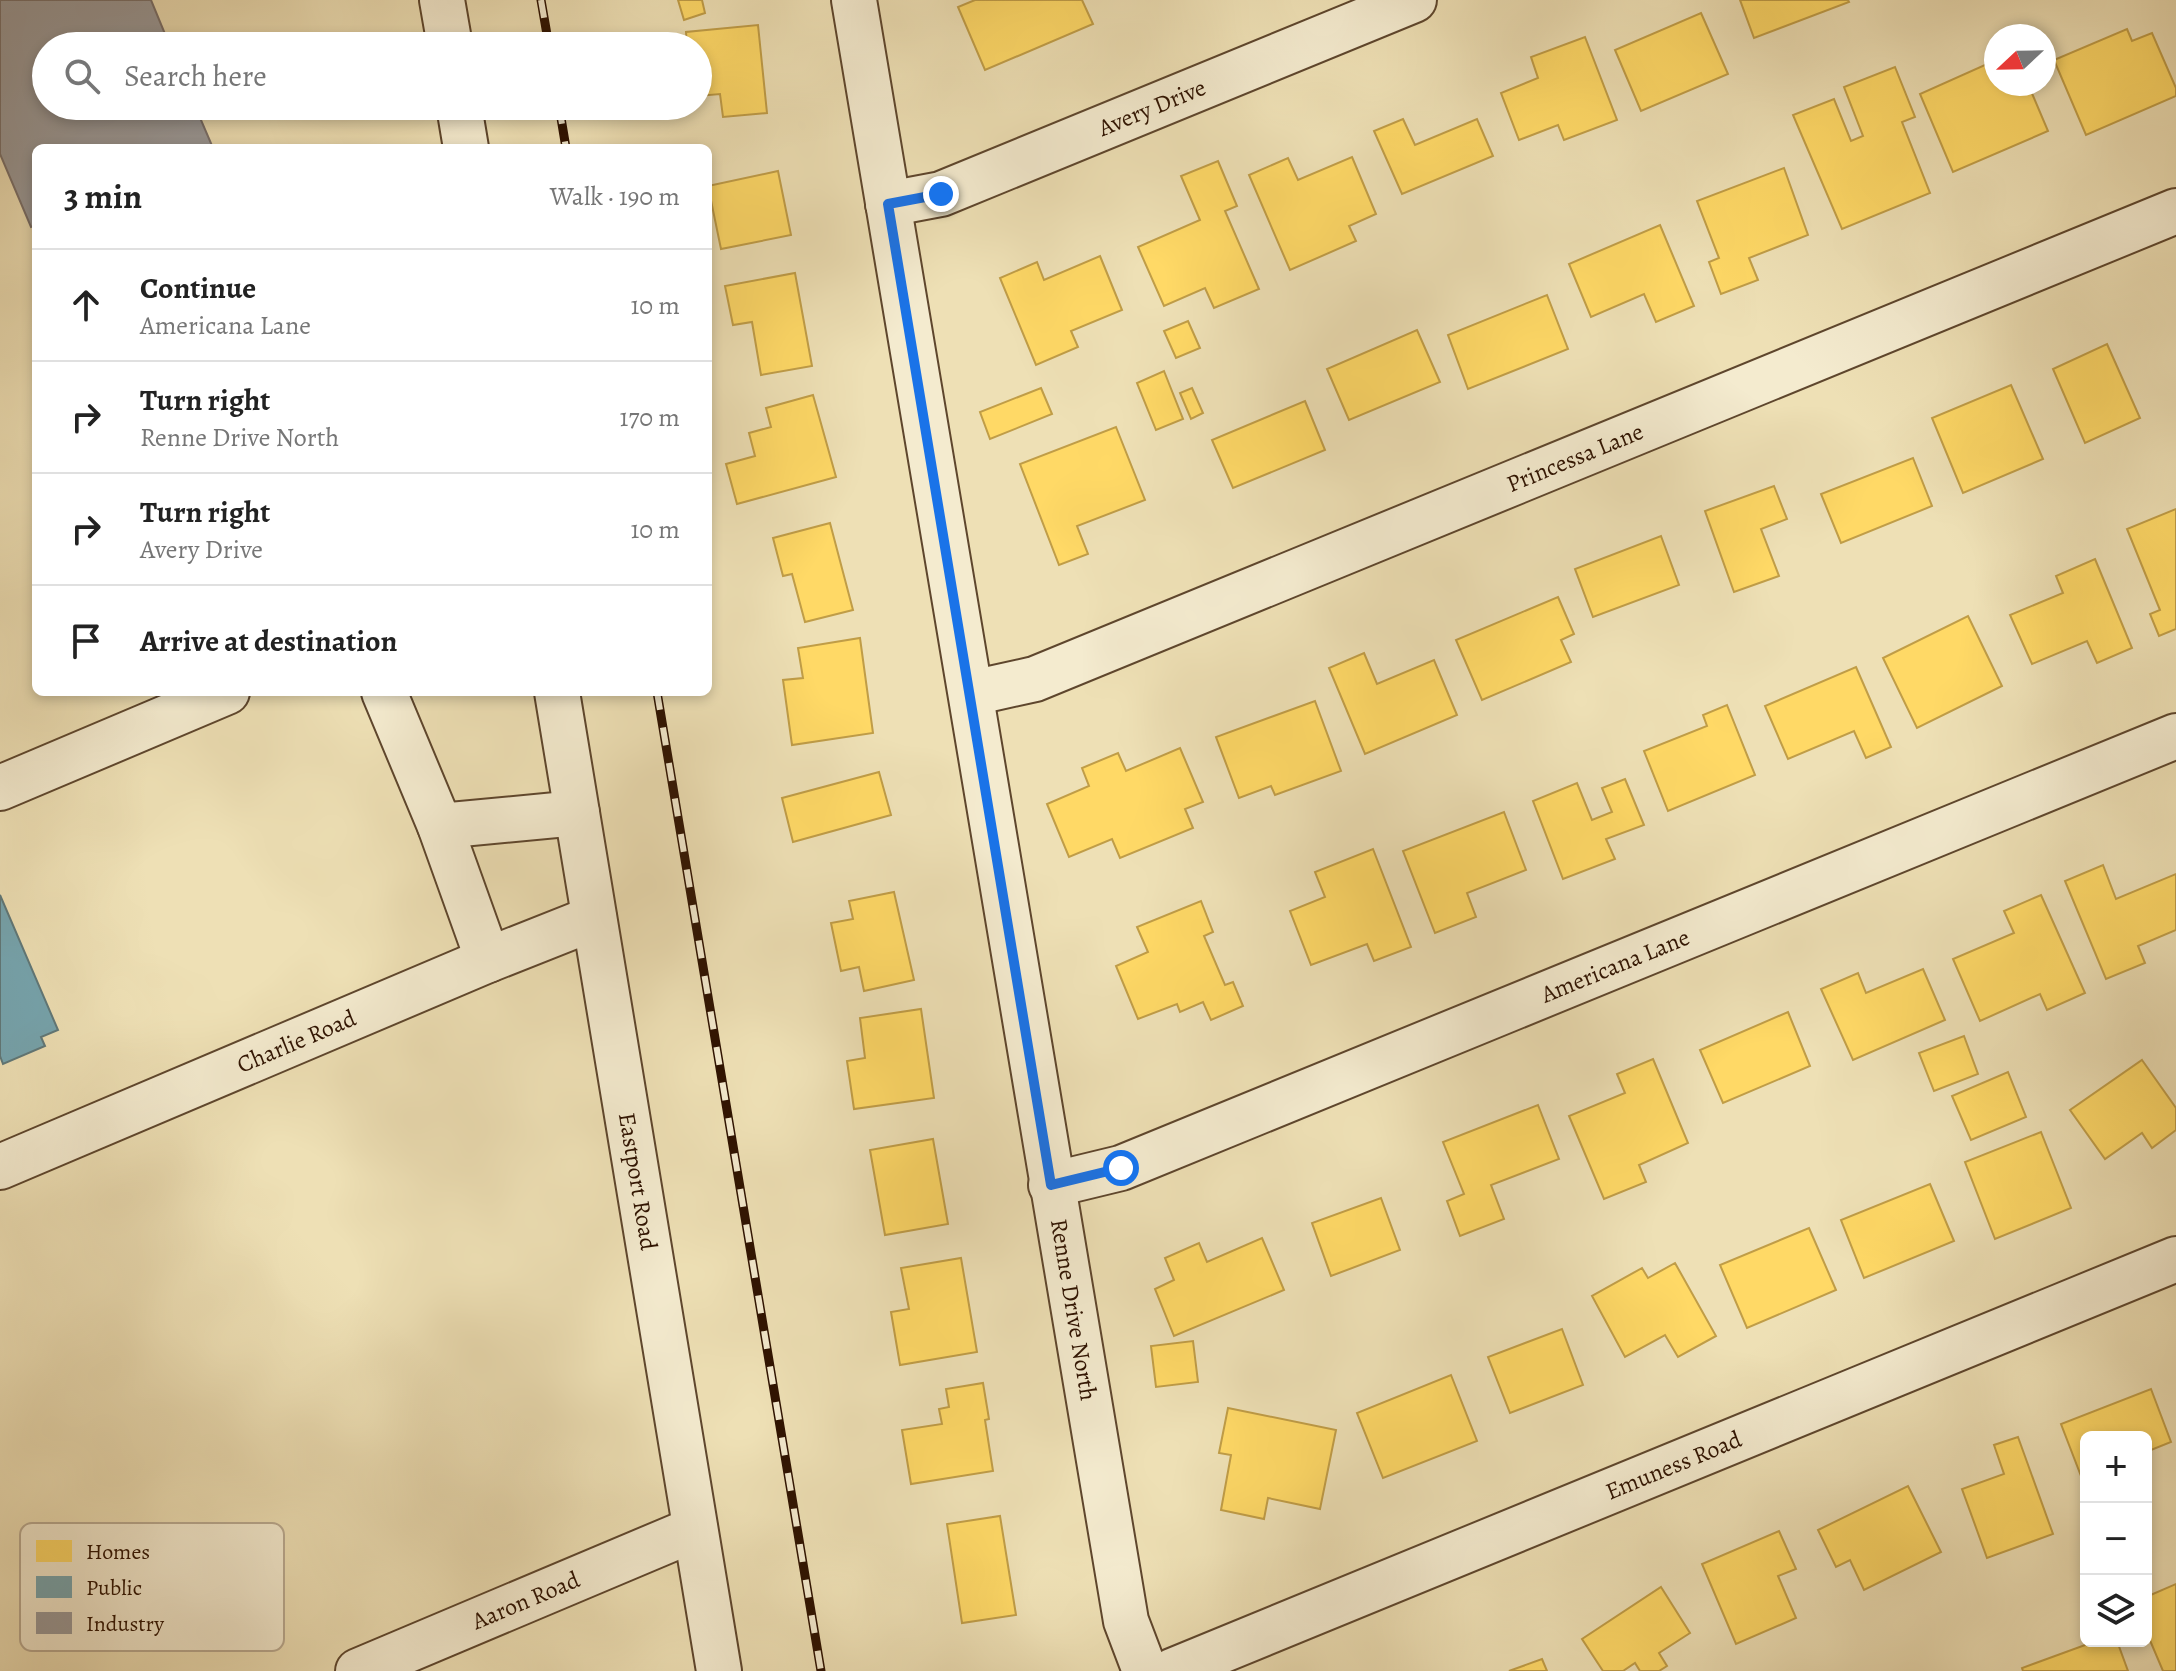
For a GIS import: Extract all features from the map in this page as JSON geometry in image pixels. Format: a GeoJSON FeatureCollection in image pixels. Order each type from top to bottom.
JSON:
{"type":"FeatureCollection","features":[{"type":"Feature","properties":{"kind":"street"},"geometry":{"type":"LineString","coordinates":[[442,0],[448,32]]}},
{"type":"Feature","properties":{"kind":"street","name":"Renne Drive North"},"geometry":{"type":"LineString","coordinates":[[854,0],[1126,1621],[1145,1671]]}},
{"type":"Feature","properties":{"kind":"street","name":"Avery Drive"},"geometry":{"type":"LineString","coordinates":[[888,204],[941,194],[1414,0]]}},
{"type":"Feature","properties":{"kind":"street"},"geometry":{"type":"LineString","coordinates":[[461,120],[465,144]]}},
{"type":"Feature","properties":{"kind":"street","name":"Princessa Lane"},"geometry":{"type":"LineString","coordinates":[[972,693],[1035,679],[2176,211]]}},
{"type":"Feature","properties":{"kind":"street"},"geometry":{"type":"LineString","coordinates":[[0,788],[218,696]]}},
{"type":"Feature","properties":{"kind":"street"},"geometry":{"type":"LineString","coordinates":[[386,696],[440,826],[488,960]]}},
{"type":"Feature","properties":{"kind":"street","name":"Eastport Road"},"geometry":{"type":"LineString","coordinates":[[558,696],[719,1671]]}},
{"type":"Feature","properties":{"kind":"street","name":"Americana Lane"},"geometry":{"type":"LineString","coordinates":[[1051,1185],[1121,1168],[2176,736]]}},
{"type":"Feature","properties":{"kind":"street"},"geometry":{"type":"LineString","coordinates":[[440,826],[577,813]]}},
{"type":"Feature","properties":{"kind":"street","name":"Charlie Road"},"geometry":{"type":"LineString","coordinates":[[0,1167],[594,918]]}},
{"type":"Feature","properties":{"kind":"street","name":"Emuness Road"},"geometry":{"type":"LineString","coordinates":[[1172,1671],[2176,1259]]}},
{"type":"Feature","properties":{"kind":"street","name":"Aaron Road"},"geometry":{"type":"LineString","coordinates":[[358,1671],[695,1529]]}},
{"type":"Feature","properties":{"kind":"building: Homes"},"geometry":{"type":"Polygon","coordinates":[[[678,0],[702,0],[705,13],[684,20],[678,0]]]}},
{"type":"Feature","properties":{"kind":"building: Homes"},"geometry":{"type":"Polygon","coordinates":[[[975,0],[1082,0],[1093,24],[985,70],[958,7],[975,0]]]}},
{"type":"Feature","properties":{"kind":"building: Homes"},"geometry":{"type":"Polygon","coordinates":[[[1740,0],[1848,0],[1849,2],[1754,38],[1740,0]]]}},
{"type":"Feature","properties":{"kind":"building: Homes"},"geometry":{"type":"Polygon","coordinates":[[[1701,13],[1728,74],[1641,111],[1615,50],[1701,13]]]}},
{"type":"Feature","properties":{"kind":"building: Homes"},"geometry":{"type":"Polygon","coordinates":[[[758,25],[767,113],[723,117],[720,94],[712,95],[712,32],[686,32],[758,25]]]}},
{"type":"Feature","properties":{"kind":"building: Homes"},"geometry":{"type":"Polygon","coordinates":[[[2127,29],[2132,41],[2152,33],[2176,88],[2176,96],[2086,135],[2056,59],[2127,29]]]}},
{"type":"Feature","properties":{"kind":"building: Homes"},"geometry":{"type":"Polygon","coordinates":[[[1585,37],[1617,120],[1564,140],[1558,125],[1519,140],[1501,93],[1538,78],[1531,57],[1585,37]]]}},
{"type":"Feature","properties":{"kind":"building: Homes"},"geometry":{"type":"Polygon","coordinates":[[[1984,65],[1984,96],[2033,96],[2048,131],[1953,172],[1920,94],[1984,65]]]}},
{"type":"Feature","properties":{"kind":"building: Homes"},"geometry":{"type":"Polygon","coordinates":[[[1895,67],[1915,117],[1902,122],[1930,193],[1842,229],[1793,115],[1834,99],[1851,141],[1863,136],[1844,87],[1895,67]]]}},
{"type":"Feature","properties":{"kind":"building: Homes"},"geometry":{"type":"Polygon","coordinates":[[[1403,119],[1415,145],[1477,119],[1493,156],[1402,194],[1374,131],[1403,119]]]}},
{"type":"Feature","properties":{"kind":"building: Homes"},"geometry":{"type":"Polygon","coordinates":[[[1352,157],[1376,214],[1349,226],[1356,241],[1290,270],[1249,175],[1288,158],[1298,180],[1352,157]]]}},
{"type":"Feature","properties":{"kind":"building: Homes"},"geometry":{"type":"Polygon","coordinates":[[[1218,161],[1237,206],[1225,211],[1259,289],[1214,308],[1205,288],[1164,306],[1138,247],[1200,220],[1181,176],[1218,161]]]}},
{"type":"Feature","properties":{"kind":"building: Homes"},"geometry":{"type":"Polygon","coordinates":[[[1784,168],[1808,235],[1749,258],[1758,280],[1721,294],[1709,262],[1719,258],[1697,201],[1784,168]]]}},
{"type":"Feature","properties":{"kind":"building: Homes"},"geometry":{"type":"Polygon","coordinates":[[[778,171],[791,235],[721,249],[712,205],[712,185],[778,171]]]}},
{"type":"Feature","properties":{"kind":"building: Homes"},"geometry":{"type":"Polygon","coordinates":[[[1660,225],[1694,306],[1656,322],[1644,294],[1591,317],[1569,264],[1660,225]]]}},
{"type":"Feature","properties":{"kind":"building: Homes"},"geometry":{"type":"Polygon","coordinates":[[[1100,256],[1122,310],[1071,331],[1078,347],[1036,365],[1000,278],[1037,262],[1044,280],[1100,256]]]}},
{"type":"Feature","properties":{"kind":"building: Homes"},"geometry":{"type":"Polygon","coordinates":[[[795,273],[812,366],[761,375],[752,322],[733,325],[725,286],[795,273]]]}},
{"type":"Feature","properties":{"kind":"building: Homes"},"geometry":{"type":"Polygon","coordinates":[[[1547,295],[1568,349],[1468,389],[1448,335],[1547,295]]]}},
{"type":"Feature","properties":{"kind":"building: Homes"},"geometry":{"type":"Polygon","coordinates":[[[1188,321],[1200,348],[1176,358],[1164,331],[1188,321]]]}},
{"type":"Feature","properties":{"kind":"building: Homes"},"geometry":{"type":"Polygon","coordinates":[[[1417,330],[1440,382],[1349,420],[1327,369],[1417,330]]]}},
{"type":"Feature","properties":{"kind":"building: Homes"},"geometry":{"type":"Polygon","coordinates":[[[2107,344],[2140,418],[2085,443],[2053,369],[2107,344]]]}},
{"type":"Feature","properties":{"kind":"building: Homes"},"geometry":{"type":"Polygon","coordinates":[[[1164,371],[1183,419],[1156,430],[1137,383],[1164,371]]]}},
{"type":"Feature","properties":{"kind":"building: Homes"},"geometry":{"type":"Polygon","coordinates":[[[2011,385],[2043,459],[1963,493],[1932,418],[2011,385]]]}},
{"type":"Feature","properties":{"kind":"building: Homes"},"geometry":{"type":"Polygon","coordinates":[[[1041,388],[1052,414],[990,439],[980,412],[1041,388]]]}},
{"type":"Feature","properties":{"kind":"building: Homes"},"geometry":{"type":"Polygon","coordinates":[[[1192,388],[1203,413],[1191,419],[1180,393],[1192,388]]]}},
{"type":"Feature","properties":{"kind":"building: Homes"},"geometry":{"type":"Polygon","coordinates":[[[813,395],[836,477],[737,504],[726,464],[755,456],[749,433],[771,427],[766,408],[813,395]]]}},
{"type":"Feature","properties":{"kind":"building: Homes"},"geometry":{"type":"Polygon","coordinates":[[[1305,401],[1325,450],[1233,488],[1212,440],[1305,401]]]}},
{"type":"Feature","properties":{"kind":"building: Homes"},"geometry":{"type":"Polygon","coordinates":[[[1116,427],[1145,500],[1077,526],[1088,554],[1059,565],[1020,464],[1116,427]]]}},
{"type":"Feature","properties":{"kind":"building: Homes"},"geometry":{"type":"Polygon","coordinates":[[[1913,458],[1932,506],[1841,543],[1821,494],[1913,458]]]}},
{"type":"Feature","properties":{"kind":"building: Homes"},"geometry":{"type":"Polygon","coordinates":[[[1774,486],[1787,519],[1761,529],[1779,576],[1734,592],[1705,511],[1774,486]]]}},
{"type":"Feature","properties":{"kind":"building: Homes"},"geometry":{"type":"Polygon","coordinates":[[[2176,509],[2176,629],[2159,636],[2150,614],[2160,610],[2127,529],[2176,509]]]}},
{"type":"Feature","properties":{"kind":"building: Homes"},"geometry":{"type":"Polygon","coordinates":[[[830,523],[853,610],[805,622],[792,574],[783,576],[773,538],[830,523]]]}},
{"type":"Feature","properties":{"kind":"building: Homes"},"geometry":{"type":"Polygon","coordinates":[[[1661,536],[1679,585],[1593,617],[1575,569],[1661,536]]]}},
{"type":"Feature","properties":{"kind":"building: Homes"},"geometry":{"type":"Polygon","coordinates":[[[2095,559],[2132,648],[2097,663],[2087,641],[2032,664],[2010,615],[2063,593],[2056,576],[2095,559]]]}},
{"type":"Feature","properties":{"kind":"building: Homes"},"geometry":{"type":"Polygon","coordinates":[[[1558,597],[1574,634],[1561,640],[1571,662],[1482,700],[1456,640],[1558,597]]]}},
{"type":"Feature","properties":{"kind":"building: Homes"},"geometry":{"type":"Polygon","coordinates":[[[1968,616],[2002,686],[1917,728],[1883,658],[1968,616]]]}},
{"type":"Feature","properties":{"kind":"building: Homes"},"geometry":{"type":"Polygon","coordinates":[[[860,638],[873,733],[792,745],[783,680],[803,678],[798,648],[860,638]]]}},
{"type":"Feature","properties":{"kind":"building: Homes"},"geometry":{"type":"Polygon","coordinates":[[[1364,653],[1377,684],[1434,660],[1457,715],[1365,754],[1329,668],[1364,653]]]}},
{"type":"Feature","properties":{"kind":"building: Homes"},"geometry":{"type":"Polygon","coordinates":[[[1856,667],[1891,747],[1866,758],[1854,731],[1788,759],[1765,706],[1856,667]]]}},
{"type":"Feature","properties":{"kind":"building: Homes"},"geometry":{"type":"Polygon","coordinates":[[[1315,701],[1341,771],[1275,795],[1271,786],[1239,798],[1216,737],[1315,701]]]}},
{"type":"Feature","properties":{"kind":"building: Homes"},"geometry":{"type":"Polygon","coordinates":[[[1727,705],[1755,775],[1668,811],[1644,751],[1707,726],[1703,715],[1727,705]]]}},
{"type":"Feature","properties":{"kind":"building: Homes"},"geometry":{"type":"Polygon","coordinates":[[[1180,748],[1203,802],[1185,809],[1193,828],[1120,858],[1112,839],[1069,857],[1047,804],[1089,786],[1082,768],[1118,753],[1126,771],[1180,748]]]}},
{"type":"Feature","properties":{"kind":"building: Homes"},"geometry":{"type":"Polygon","coordinates":[[[879,772],[891,815],[793,842],[782,798],[879,772]]]}},
{"type":"Feature","properties":{"kind":"building: Homes"},"geometry":{"type":"Polygon","coordinates":[[[1625,779],[1644,825],[1606,839],[1615,859],[1563,879],[1533,801],[1577,783],[1592,820],[1612,812],[1602,788],[1625,779]]]}},
{"type":"Feature","properties":{"kind":"building: Homes"},"geometry":{"type":"Polygon","coordinates":[[[1504,812],[1526,870],[1467,893],[1476,917],[1435,933],[1403,851],[1504,812]]]}},
{"type":"Feature","properties":{"kind":"building: Homes"},"geometry":{"type":"Polygon","coordinates":[[[1373,849],[1411,947],[1374,961],[1367,944],[1311,965],[1290,911],[1325,897],[1315,872],[1373,849]]]}},
{"type":"Feature","properties":{"kind":"building: Homes"},"geometry":{"type":"Polygon","coordinates":[[[2103,865],[2116,899],[2176,874],[2176,930],[2138,946],[2145,963],[2106,979],[2065,881],[2103,865]]]}},
{"type":"Feature","properties":{"kind":"building: Homes"},"geometry":{"type":"Polygon","coordinates":[[[894,892],[914,980],[864,991],[859,967],[841,971],[831,923],[853,919],[849,901],[894,892]]]}},
{"type":"Feature","properties":{"kind":"building: Homes"},"geometry":{"type":"Polygon","coordinates":[[[2041,895],[2085,993],[2047,1010],[2040,994],[1980,1021],[1953,959],[2014,933],[2004,911],[2041,895]]]}},
{"type":"Feature","properties":{"kind":"building: Homes"},"geometry":{"type":"Polygon","coordinates":[[[1201,901],[1213,932],[1204,936],[1225,985],[1233,982],[1243,1006],[1211,1020],[1203,1002],[1180,1012],[1177,1004],[1138,1019],[1116,966],[1148,952],[1137,927],[1201,901]]]}},
{"type":"Feature","properties":{"kind":"building: Homes"},"geometry":{"type":"Polygon","coordinates":[[[1923,969],[1945,1020],[1853,1060],[1821,989],[1858,973],[1866,993],[1923,969]]]}},
{"type":"Feature","properties":{"kind":"building: Homes"},"geometry":{"type":"Polygon","coordinates":[[[921,1009],[934,1098],[854,1109],[847,1061],[865,1058],[860,1018],[921,1009]]]}},
{"type":"Feature","properties":{"kind":"building: Homes"},"geometry":{"type":"Polygon","coordinates":[[[1788,1012],[1810,1066],[1723,1103],[1700,1050],[1788,1012]]]}},
{"type":"Feature","properties":{"kind":"building: Homes"},"geometry":{"type":"Polygon","coordinates":[[[1964,1036],[1978,1074],[1934,1091],[1919,1053],[1964,1036]]]}},
{"type":"Feature","properties":{"kind":"building: Homes"},"geometry":{"type":"Polygon","coordinates":[[[1653,1059],[1688,1143],[1639,1165],[1646,1182],[1604,1199],[1569,1116],[1625,1093],[1617,1074],[1653,1059]]]}},
{"type":"Feature","properties":{"kind":"building: Homes"},"geometry":{"type":"Polygon","coordinates":[[[2142,1060],[2176,1108],[2176,1130],[2152,1148],[2142,1133],[2105,1159],[2070,1110],[2142,1060]]]}},
{"type":"Feature","properties":{"kind":"building: Homes"},"geometry":{"type":"Polygon","coordinates":[[[2008,1072],[2026,1117],[1971,1140],[1952,1096],[2008,1072]]]}},
{"type":"Feature","properties":{"kind":"building: Homes"},"geometry":{"type":"Polygon","coordinates":[[[1538,1105],[1559,1159],[1491,1185],[1504,1219],[1460,1236],[1447,1201],[1464,1194],[1443,1142],[1538,1105]]]}},
{"type":"Feature","properties":{"kind":"building: Homes"},"geometry":{"type":"Polygon","coordinates":[[[2041,1132],[2071,1208],[1995,1239],[1965,1162],[2041,1132]]]}},
{"type":"Feature","properties":{"kind":"building: Homes"},"geometry":{"type":"Polygon","coordinates":[[[933,1139],[948,1224],[885,1235],[870,1150],[933,1139]]]}},
{"type":"Feature","properties":{"kind":"building: Homes"},"geometry":{"type":"Polygon","coordinates":[[[1930,1184],[1954,1241],[1864,1278],[1841,1220],[1930,1184]]]}},
{"type":"Feature","properties":{"kind":"building: Homes"},"geometry":{"type":"Polygon","coordinates":[[[1381,1198],[1400,1250],[1331,1276],[1312,1223],[1381,1198]]]}},
{"type":"Feature","properties":{"kind":"building: Homes"},"geometry":{"type":"Polygon","coordinates":[[[1809,1228],[1836,1290],[1747,1328],[1720,1265],[1809,1228]]]}},
{"type":"Feature","properties":{"kind":"building: Homes"},"geometry":{"type":"Polygon","coordinates":[[[1262,1238],[1284,1290],[1174,1336],[1155,1289],[1174,1280],[1165,1258],[1199,1243],[1207,1262],[1262,1238]]]}},
{"type":"Feature","properties":{"kind":"building: Homes"},"geometry":{"type":"Polygon","coordinates":[[[961,1258],[977,1352],[900,1365],[891,1312],[909,1309],[901,1268],[961,1258]]]}},
{"type":"Feature","properties":{"kind":"building: Homes"},"geometry":{"type":"Polygon","coordinates":[[[1675,1263],[1716,1336],[1678,1357],[1665,1335],[1625,1357],[1592,1296],[1642,1268],[1648,1278],[1675,1263]]]}},
{"type":"Feature","properties":{"kind":"building: Homes"},"geometry":{"type":"Polygon","coordinates":[[[1562,1329],[1583,1385],[1510,1413],[1488,1357],[1562,1329]]]}},
{"type":"Feature","properties":{"kind":"building: Homes"},"geometry":{"type":"Polygon","coordinates":[[[1193,1341],[1198,1382],[1156,1387],[1151,1346],[1193,1341]]]}},
{"type":"Feature","properties":{"kind":"building: Homes"},"geometry":{"type":"Polygon","coordinates":[[[1451,1375],[1477,1441],[1383,1478],[1357,1413],[1451,1375]]]}},
{"type":"Feature","properties":{"kind":"building: Homes"},"geometry":{"type":"Polygon","coordinates":[[[983,1383],[993,1471],[911,1484],[902,1430],[942,1424],[939,1409],[949,1407],[946,1389],[983,1383]]]}},
{"type":"Feature","properties":{"kind":"building: Homes"},"geometry":{"type":"Polygon","coordinates":[[[2151,1389],[2171,1442],[2152,1450],[2152,1431],[2080,1431],[2080,1473],[2061,1424],[2151,1389]]]}},
{"type":"Feature","properties":{"kind":"building: Homes"},"geometry":{"type":"Polygon","coordinates":[[[1228,1408],[1336,1430],[1320,1509],[1268,1498],[1264,1519],[1221,1510],[1231,1455],[1219,1453],[1228,1408]]]}},
{"type":"Feature","properties":{"kind":"building: Homes"},"geometry":{"type":"Polygon","coordinates":[[[2018,1437],[2053,1534],[1987,1558],[1962,1489],[2004,1474],[1994,1445],[2018,1437]]]}},
{"type":"Feature","properties":{"kind":"building: Homes"},"geometry":{"type":"Polygon","coordinates":[[[1908,1486],[1941,1552],[1864,1590],[1850,1560],[1836,1567],[1818,1530],[1908,1486]]]}},
{"type":"Feature","properties":{"kind":"building: Homes"},"geometry":{"type":"Polygon","coordinates":[[[1000,1516],[1016,1615],[962,1623],[947,1524],[1000,1516]]]}},
{"type":"Feature","properties":{"kind":"building: Homes"},"geometry":{"type":"Polygon","coordinates":[[[1779,1531],[1796,1569],[1778,1576],[1796,1618],[1736,1644],[1702,1564],[1779,1531]]]}},
{"type":"Feature","properties":{"kind":"building: Homes"},"geometry":{"type":"Polygon","coordinates":[[[2176,1584],[2176,1671],[2163,1671],[2152,1645],[2152,1594],[2176,1584]]]}},
{"type":"Feature","properties":{"kind":"building: Homes"},"geometry":{"type":"Polygon","coordinates":[[[1661,1587],[1690,1633],[1659,1653],[1667,1666],[1659,1671],[1640,1671],[1635,1663],[1623,1671],[1603,1671],[1582,1639],[1661,1587]]]}},
{"type":"Feature","properties":{"kind":"building: Homes"},"geometry":{"type":"Polygon","coordinates":[[[2080,1647],[2119,1647],[2128,1671],[2023,1671],[2022,1668],[2080,1647]]]}},
{"type":"Feature","properties":{"kind":"building: Homes"},"geometry":{"type":"Polygon","coordinates":[[[1542,1659],[1547,1671],[1509,1671],[1542,1659]]]}},
{"type":"Feature","properties":{"kind":"building: Public"},"geometry":{"type":"Polygon","coordinates":[[[0,895],[58,1030],[41,1037],[45,1046],[3,1064],[0,1056],[0,895]]]}},
{"type":"Feature","properties":{"kind":"building: Industry"},"geometry":{"type":"Polygon","coordinates":[[[0,0],[151,0],[164,32],[32,32],[32,120],[201,120],[211,144],[32,144],[31,227],[0,154],[0,0]]]}},
{"type":"Feature","properties":{"kind":"railway"},"geometry":{"type":"LineString","coordinates":[[541,0],[547,32]]}},
{"type":"Feature","properties":{"kind":"railway"},"geometry":{"type":"LineString","coordinates":[[561,120],[565,144]]}},
{"type":"Feature","properties":{"kind":"railway"},"geometry":{"type":"LineString","coordinates":[[658,696],[821,1671]]}},
{"type":"Feature","properties":{"kind":"route"},"geometry":{"type":"LineString","coordinates":[[941,194],[888,204],[972,693],[1051,1185],[1121,1168]]}}]}
